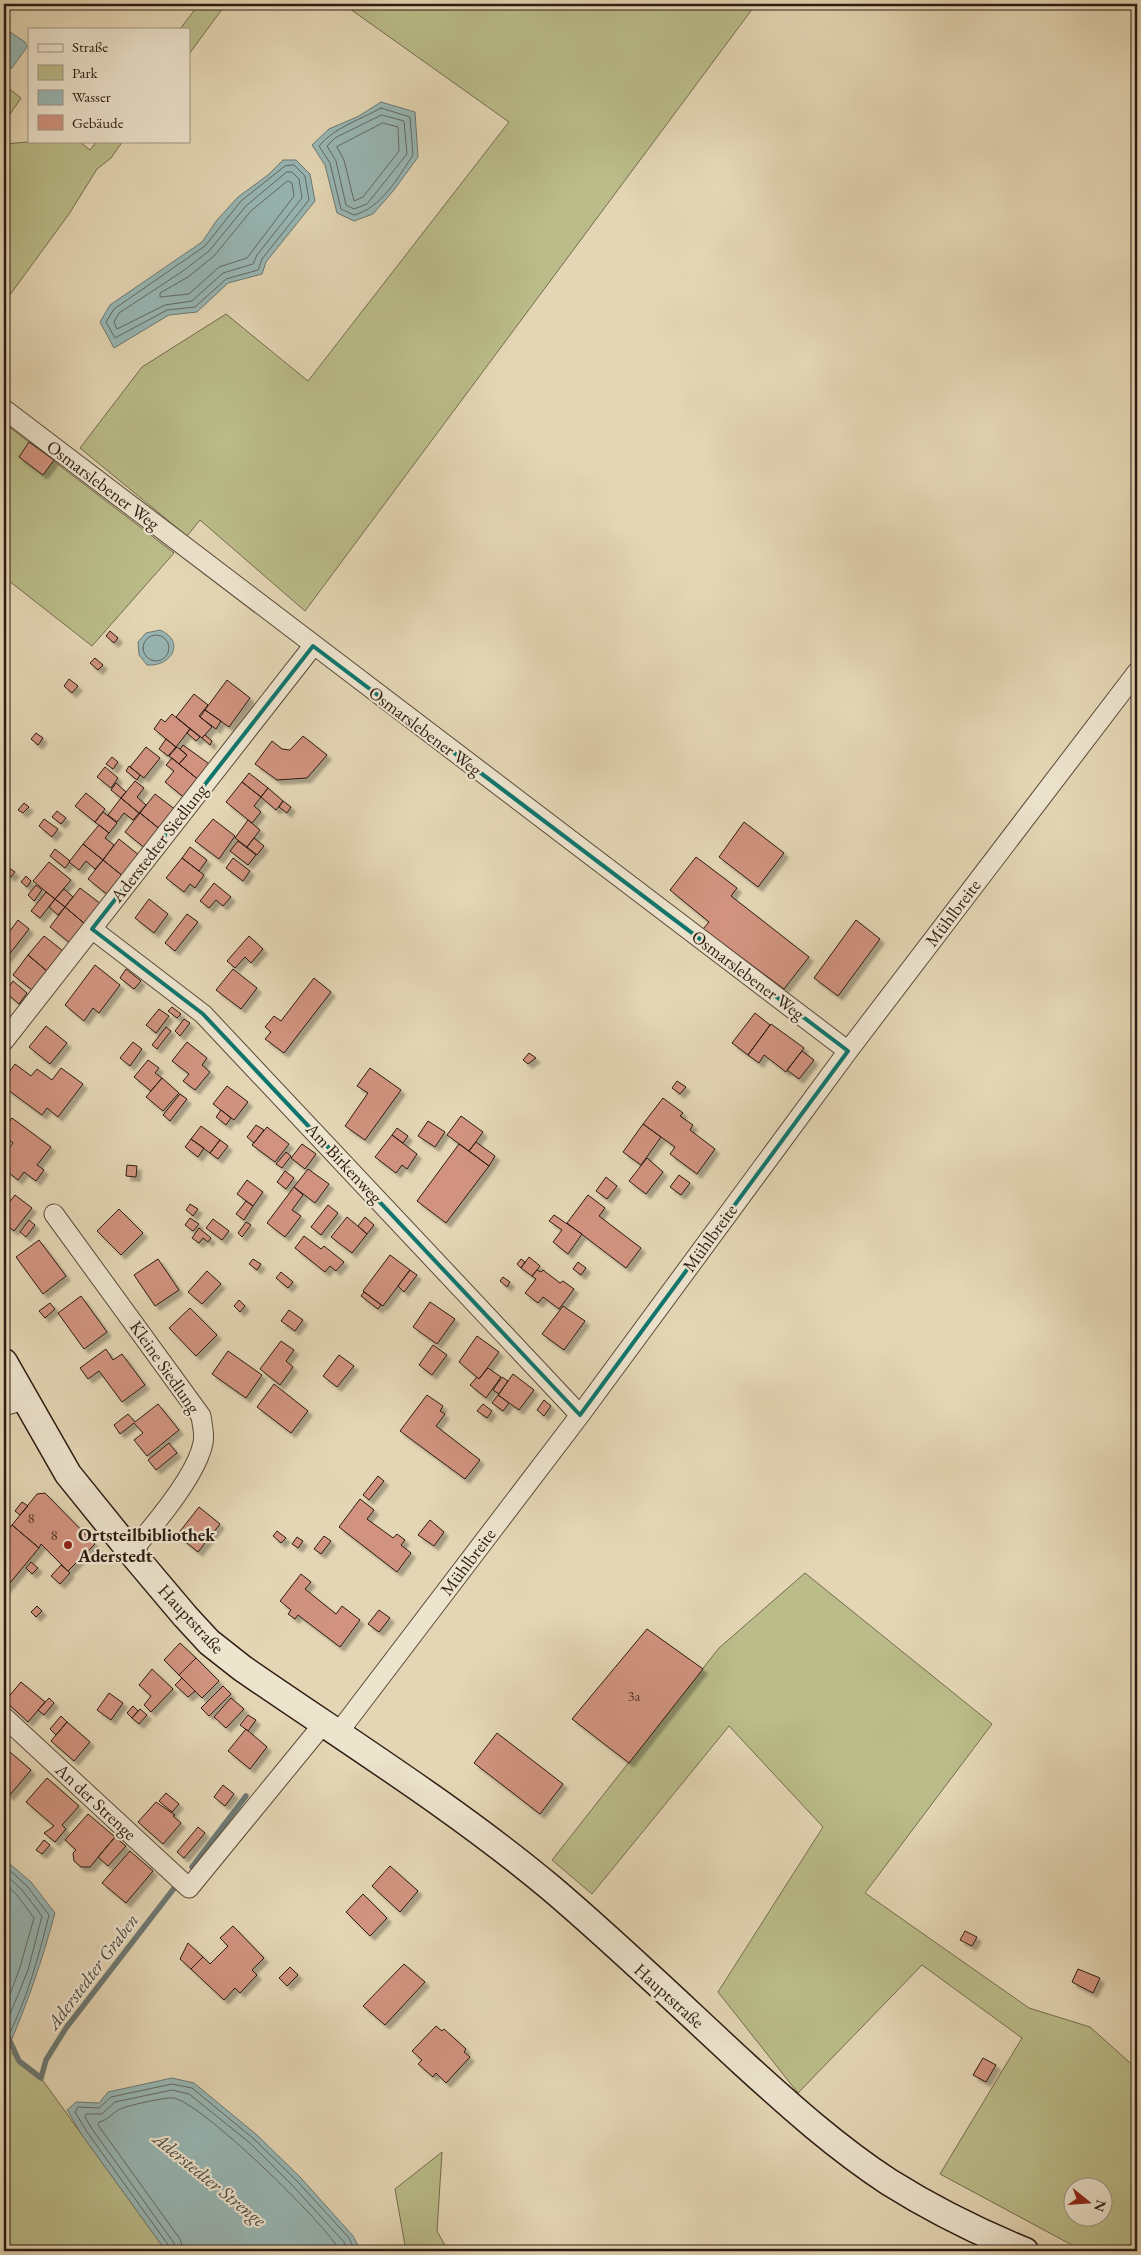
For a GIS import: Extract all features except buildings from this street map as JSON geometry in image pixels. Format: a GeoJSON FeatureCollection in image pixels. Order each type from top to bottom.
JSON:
{"type":"FeatureCollection","features":[{"type":"Feature","properties":{"kind":"main road","name":"Hauptstraße"},"geometry":{"type":"LineString","coordinates":[[4,1362],[14,1403],[130,1552],[208,1642],[242,1668],[462,1818],[516,1859],[833,2141],[888,2181],[947,2215],[1025,2251]]}},
{"type":"Feature","properties":{"kind":"street","name":"Osmarslebener Weg"},"geometry":{"type":"LineString","coordinates":[[4,409],[313,646],[848,1051]]}},
{"type":"Feature","properties":{"kind":"street","name":"Aderstedter Siedlung"},"geometry":{"type":"LineString","coordinates":[[4,1041],[313,646]]}},
{"type":"Feature","properties":{"kind":"street","name":"Mühlbreite"},"geometry":{"type":"LineString","coordinates":[[331,1728],[580,1415],[848,1051],[1137,672]]}},
{"type":"Feature","properties":{"kind":"street","name":"Am Birkenweg"},"geometry":{"type":"LineString","coordinates":[[92,929],[203,1014],[580,1415]]}},
{"type":"Feature","properties":{"kind":"street","name":"Kleine Siedlung"},"geometry":{"type":"LineString","coordinates":[[54,1214],[201,1416],[204,1442],[194,1468],[153,1527],[130,1552]]}},
{"type":"Feature","properties":{"kind":"street","name":"An der Strenge"},"geometry":{"type":"LineString","coordinates":[[4,1717],[189,1888],[331,1728]]}},
{"type":"Feature","properties":{"kind":"highlighted area"},"geometry":{"type":"Polygon","coordinates":[[[313,646],[848,1051],[580,1415],[203,1014],[92,929],[313,646]]]}},
{"type":"Feature","properties":{"kind":"green space"},"geometry":{"type":"Polygon","coordinates":[[[199,4],[226,4],[190,53],[190,28],[181,28],[199,4]]]}},
{"type":"Feature","properties":{"kind":"green space"},"geometry":{"type":"Polygon","coordinates":[[[343,4],[756,4],[305,611],[200,520],[187,536],[80,448],[142,367],[226,314],[308,381],[509,122],[343,4]]]}},
{"type":"Feature","properties":{"kind":"green space"},"geometry":{"type":"Polygon","coordinates":[[[4,85],[21,98],[4,123],[4,85]]]}},
{"type":"Feature","properties":{"kind":"green space"},"geometry":{"type":"Polygon","coordinates":[[[80,142],[90,150],[96,142],[122,142],[111,158],[97,169],[69,214],[4,303],[4,144],[80,142]]]}},
{"type":"Feature","properties":{"kind":"green space"},"geometry":{"type":"Polygon","coordinates":[[[4,423],[174,553],[92,646],[4,577],[4,423]]]}},
{"type":"Feature","properties":{"kind":"green space"},"geometry":{"type":"Polygon","coordinates":[[[805,1573],[992,1724],[865,1893],[1029,2008],[1090,2027],[1137,2069],[1137,2251],[1083,2251],[940,2174],[1022,2038],[922,1965],[798,2093],[718,1992],[823,1827],[729,1726],[592,1894],[552,1860],[719,1648],[805,1573]]]}},
{"type":"Feature","properties":{"kind":"green space"},"geometry":{"type":"Polygon","coordinates":[[[4,2047],[41,2078],[166,2251],[4,2251],[4,2047]]]}},
{"type":"Feature","properties":{"kind":"green space"},"geometry":{"type":"Polygon","coordinates":[[[442,2152],[437,2231],[448,2251],[406,2251],[395,2189],[442,2152]]]}},
{"type":"Feature","properties":{"kind":"water"},"geometry":{"type":"Polygon","coordinates":[[[4,28],[25,42],[27,47],[12,68],[4,65],[4,28]]]}},
{"type":"Feature","properties":{"kind":"water"},"geometry":{"type":"Polygon","coordinates":[[[381,102],[415,112],[418,157],[394,190],[373,214],[354,221],[337,213],[325,165],[312,145],[329,129],[359,116],[381,102]]]}},
{"type":"Feature","properties":{"kind":"water"},"geometry":{"type":"Polygon","coordinates":[[[283,160],[296,160],[310,174],[315,201],[266,262],[262,274],[228,283],[197,312],[169,315],[114,348],[100,322],[110,305],[202,242],[217,220],[238,197],[268,175],[283,160]]]}},
{"type":"Feature","properties":{"kind":"water"},"geometry":{"type":"Polygon","coordinates":[[[160,630],[172,640],[173,652],[163,662],[156,665],[147,665],[139,655],[138,642],[146,633],[160,630]]]}},
{"type":"Feature","properties":{"kind":"water"},"geometry":{"type":"Polygon","coordinates":[[[4,1859],[31,1882],[55,1913],[34,1983],[7,2050],[4,2047],[4,1859]]]}},
{"type":"Feature","properties":{"kind":"water","name":"Aderstedter Strenge"},"geometry":{"type":"Polygon","coordinates":[[[172,2078],[194,2083],[257,2135],[301,2178],[353,2236],[361,2251],[166,2251],[82,2135],[67,2110],[76,2102],[99,2103],[108,2092],[172,2078]]]}},
{"type":"Feature","properties":{"kind":"waterway","name":"Aderstedter Graben"},"geometry":{"type":"LineString","coordinates":[[192,1867],[246,1796]]}},
{"type":"Feature","properties":{"kind":"waterway","name":"Aderstedter Graben"},"geometry":{"type":"LineString","coordinates":[[4,2028],[19,2061],[41,2078],[46,2060],[66,2028],[175,1887]]}},
{"type":"Feature","properties":{"kind":"place","name":"Ortsteilbibliothek Aderstedt"},"geometry":{"type":"Point","coordinates":[68,1545]}}]}
